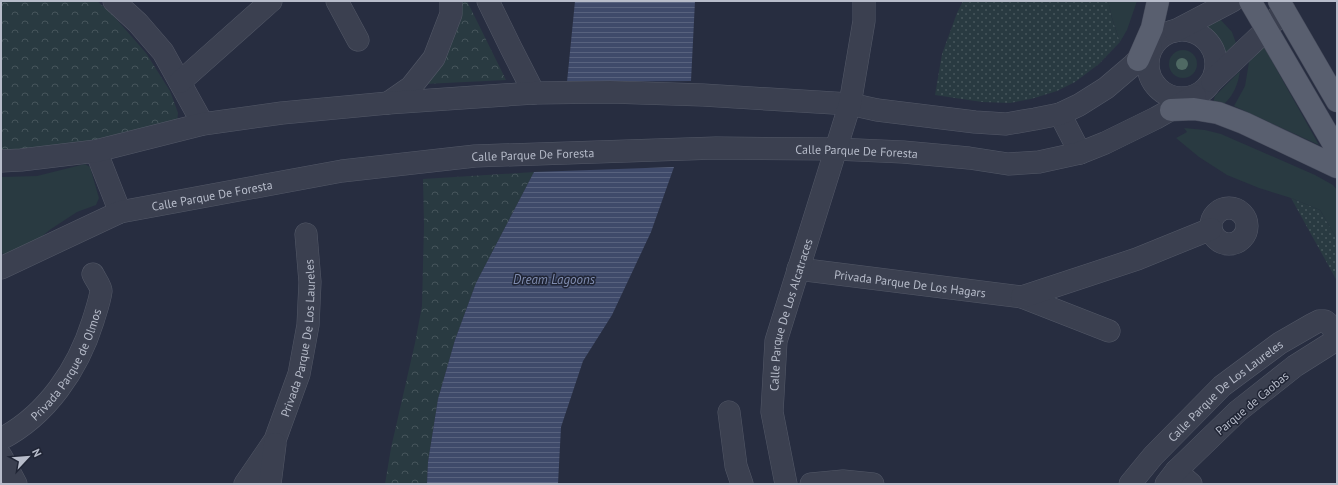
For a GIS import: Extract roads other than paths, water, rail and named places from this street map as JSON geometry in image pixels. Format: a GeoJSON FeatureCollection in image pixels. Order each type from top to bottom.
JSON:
{"type":"FeatureCollection","features":[{"type":"Feature","properties":{"kind":"main road"},"geometry":{"type":"LineString","coordinates":[[1138,60],[1152,28],[1158,1]]}},
{"type":"Feature","properties":{"kind":"main road"},"geometry":{"type":"LineString","coordinates":[[1250,1],[1337,150]]}},
{"type":"Feature","properties":{"kind":"main road"},"geometry":{"type":"LineString","coordinates":[[1281,6],[1337,101]]}},
{"type":"Feature","properties":{"kind":"main road"},"geometry":{"type":"LineString","coordinates":[[1171,110],[1194,109],[1218,113],[1244,123],[1337,167]]}},
{"type":"Feature","properties":{"kind":"street"},"geometry":{"type":"LineString","coordinates":[[114,1],[138,23],[163,52],[203,124]]}},
{"type":"Feature","properties":{"kind":"street"},"geometry":{"type":"LineString","coordinates":[[180,82],[271,1]]}},
{"type":"Feature","properties":{"kind":"street"},"geometry":{"type":"LineString","coordinates":[[337,1],[358,40]]}},
{"type":"Feature","properties":{"kind":"street"},"geometry":{"type":"LineString","coordinates":[[388,102],[411,87],[434,58],[451,14],[451,1]]}},
{"type":"Feature","properties":{"kind":"street"},"geometry":{"type":"LineString","coordinates":[[488,1],[534,93]]}},
{"type":"Feature","properties":{"kind":"street","name":"Calle Parque De Los Alcatraces"},"geometry":{"type":"LineString","coordinates":[[786,484],[772,412],[776,341],[850,104],[864,21],[864,1]]}},
{"type":"Feature","properties":{"kind":"street"},"geometry":{"type":"LineString","coordinates":[[1,161],[96,151],[203,124],[282,113],[388,102],[534,93],[626,92],[850,104],[878,110],[975,122],[1006,124],[1060,114],[1079,105],[1106,88],[1166,37],[1232,1]]}},
{"type":"Feature","properties":{"kind":"street"},"geometry":{"type":"LineString","coordinates":[[1212,81],[1216,70],[1216,59],[1206,40],[1196,33],[1186,30],[1166,37],[1151,52],[1149,63],[1150,74],[1155,84],[1163,92],[1173,97],[1184,98],[1195,96],[1204,90],[1266,30],[1281,6]]}},
{"type":"Feature","properties":{"kind":"street","name":"Calle Parque De Foresta"},"geometry":{"type":"LineString","coordinates":[[1,268],[120,212],[342,171],[476,156],[716,148],[835,149],[903,152],[969,158],[1008,164],[1039,162],[1080,153],[1105,143],[1171,110],[1195,96]]}},
{"type":"Feature","properties":{"kind":"street"},"geometry":{"type":"LineString","coordinates":[[1060,114],[1080,153]]}},
{"type":"Feature","properties":{"kind":"street"},"geometry":{"type":"LineString","coordinates":[[96,151],[120,212]]}},
{"type":"Feature","properties":{"kind":"street","name":"Privada Parque De Los Hagars"},"geometry":{"type":"LineString","coordinates":[[1022,297],[1137,259],[1211,229]]}},
{"type":"Feature","properties":{"kind":"street","name":"Privada Parque De Los Laureles"},"geometry":{"type":"LineString","coordinates":[[270,484],[275,440],[299,374],[308,325],[310,282],[306,234]]}},
{"type":"Feature","properties":{"kind":"street","name":"Privada Parque De Los Hagars"},"geometry":{"type":"LineString","coordinates":[[798,269],[1022,297],[1109,331]]}},
{"type":"Feature","properties":{"kind":"street","name":"Privada Parque de Olmos"},"geometry":{"type":"LineString","coordinates":[[1,439],[10,435],[25,424],[56,394],[79,356],[97,310],[101,289],[93,274]]}},
{"type":"Feature","properties":{"kind":"street","name":"Calle Parque De Los Laureles"},"geometry":{"type":"LineString","coordinates":[[1130,484],[1152,456],[1222,386],[1280,343],[1313,324],[1319,321],[1325,321],[1332,327]]}},
{"type":"Feature","properties":{"kind":"street","name":"Parque de Caobas"},"geometry":{"type":"LineString","coordinates":[[1177,480],[1238,411],[1295,366],[1333,342],[1336,334],[1332,327]]}},
{"type":"Feature","properties":{"kind":"street"},"geometry":{"type":"LineString","coordinates":[[729,412],[736,466],[742,484]]}},
{"type":"Feature","properties":{"kind":"street","name":"Privada Parque De Los Laureles"},"geometry":{"type":"LineString","coordinates":[[245,484],[275,440]]}},
{"type":"Feature","properties":{"kind":"street"},"geometry":{"type":"LineString","coordinates":[[1,456],[16,484]]}},
{"type":"Feature","properties":{"kind":"street"},"geometry":{"type":"LineString","coordinates":[[811,484],[843,481],[872,484]]}},
{"type":"Feature","properties":{"kind":"water"},"geometry":{"type":"Polygon","coordinates":[[[575,1],[695,1],[691,81],[567,82],[575,1]]]}},
{"type":"Feature","properties":{"kind":"water","name":"Dream Lagoons"},"geometry":{"type":"Polygon","coordinates":[[[674,167],[651,232],[612,315],[583,361],[561,427],[558,484],[427,484],[428,462],[438,399],[455,340],[476,283],[534,172],[674,167]]]}}]}
